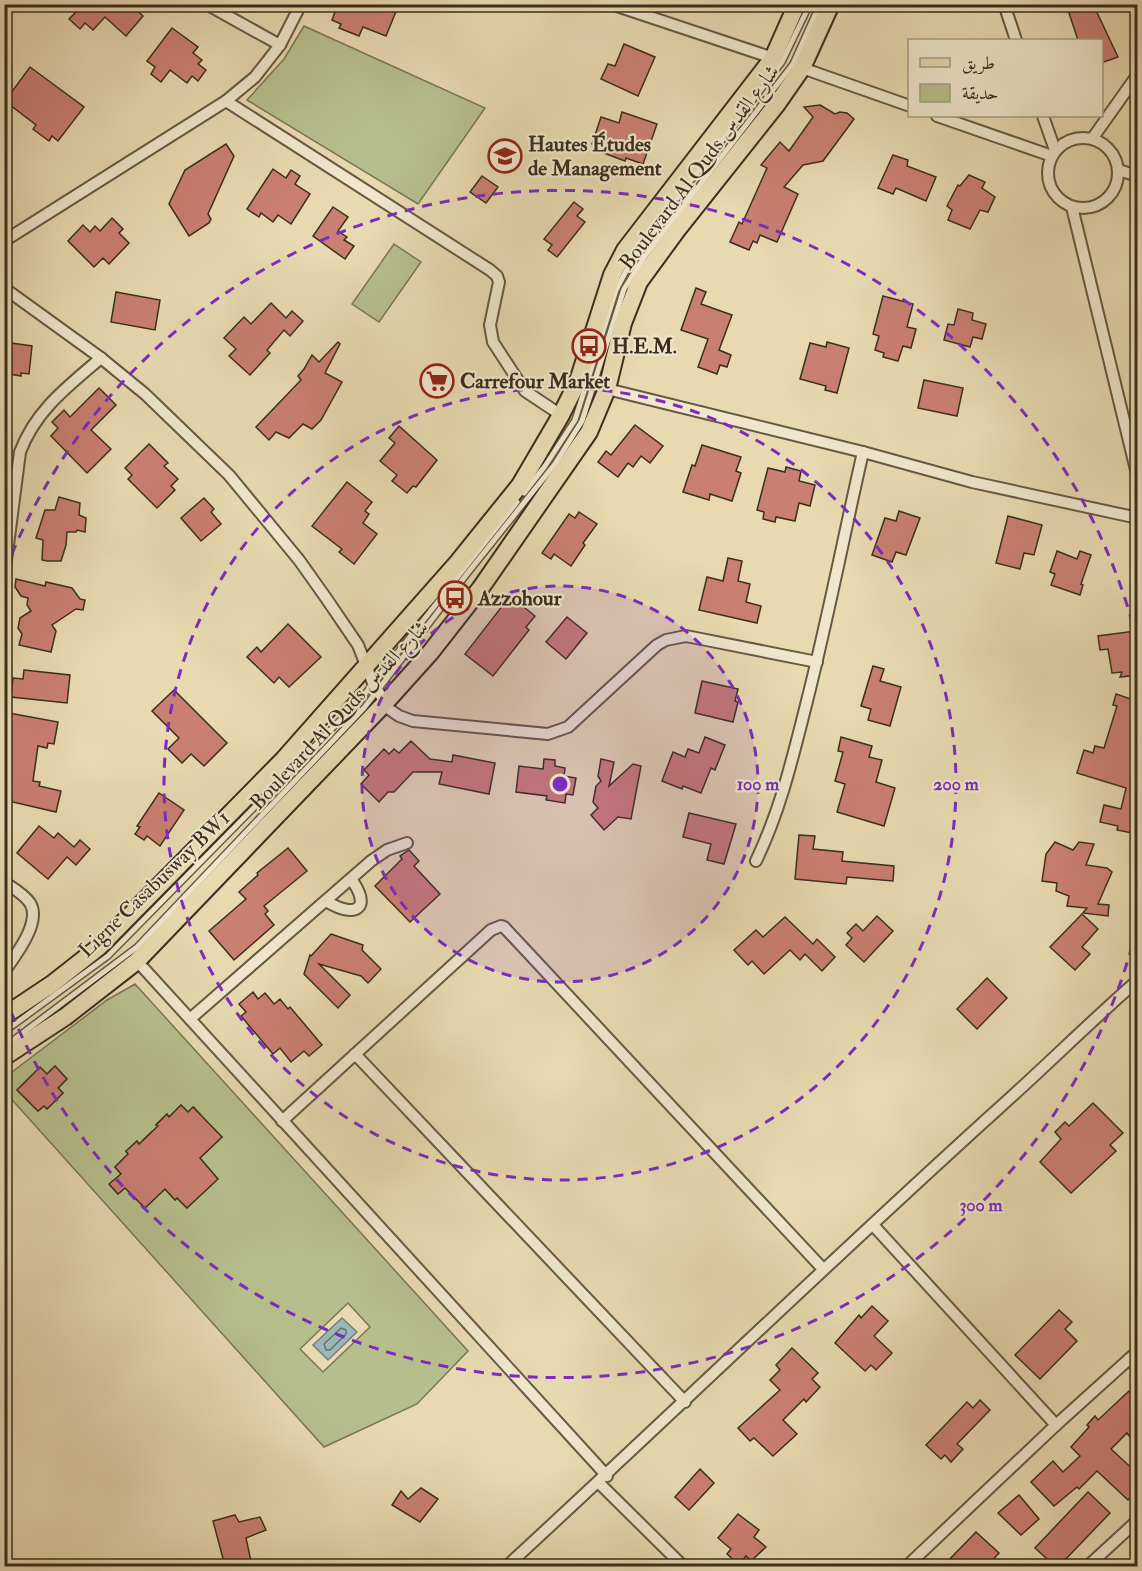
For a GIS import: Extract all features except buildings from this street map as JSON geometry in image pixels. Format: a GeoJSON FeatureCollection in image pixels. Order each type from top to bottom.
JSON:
{"type":"FeatureCollection","features":[{"type":"Feature","properties":{"kind":"main road","name":"Boulevard Al Quds شارع القدس"},"geometry":{"type":"LineString","coordinates":[[4,1016],[99,947],[283,760],[458,562],[520,485],[578,381],[612,275],[625,250],[773,58],[797,4]]}},
{"type":"Feature","properties":{"kind":"main road","name":"Boulevard Al Quds شارع القدس"},"geometry":{"type":"LineString","coordinates":[[4,1057],[64,1017],[137,961],[379,692],[444,634],[480,589],[589,432],[607,389],[623,323],[639,282],[677,230],[777,104],[802,68],[831,4]]}},
{"type":"Feature","properties":{"kind":"street"},"geometry":{"type":"LineString","coordinates":[[206,4],[280,45]]}},
{"type":"Feature","properties":{"kind":"street"},"geometry":{"type":"LineString","coordinates":[[4,241],[226,101],[255,76],[280,45],[301,4]]}},
{"type":"Feature","properties":{"kind":"street"},"geometry":{"type":"LineString","coordinates":[[611,4],[773,58]]}},
{"type":"Feature","properties":{"kind":"street"},"geometry":{"type":"LineString","coordinates":[[1004,4],[1016,39]]}},
{"type":"Feature","properties":{"kind":"street"},"geometry":{"type":"LineString","coordinates":[[802,68],[908,106]]}},
{"type":"Feature","properties":{"kind":"street"},"geometry":{"type":"LineString","coordinates":[[1092,139],[1137,74]]}},
{"type":"Feature","properties":{"kind":"street"},"geometry":{"type":"LineString","coordinates":[[226,101],[471,256],[497,276],[499,282],[490,326],[493,342],[525,392],[561,415]]}},
{"type":"Feature","properties":{"kind":"street"},"geometry":{"type":"LineString","coordinates":[[940,117],[1053,153]]}},
{"type":"Feature","properties":{"kind":"street"},"geometry":{"type":"LineString","coordinates":[[1043,117],[1053,153]]}},
{"type":"Feature","properties":{"kind":"street"},"geometry":{"type":"LineString","coordinates":[[1074,138],[1092,139],[1112,152],[1118,170],[1117,182],[1113,192],[1105,201],[1084,209],[1072,207],[1062,202],[1054,194],[1047,173],[1053,153],[1064,143],[1074,138]]}},
{"type":"Feature","properties":{"kind":"street"},"geometry":{"type":"LineString","coordinates":[[1118,170],[1137,176]]}},
{"type":"Feature","properties":{"kind":"street"},"geometry":{"type":"LineString","coordinates":[[1072,207],[1137,478]]}},
{"type":"Feature","properties":{"kind":"street"},"geometry":{"type":"LineString","coordinates":[[4,288],[101,358],[145,394],[229,475],[306,570],[358,645],[379,692],[399,716],[412,721],[549,734],[568,727],[657,645],[666,640],[686,636],[817,662]]}},
{"type":"Feature","properties":{"kind":"street"},"geometry":{"type":"LineString","coordinates":[[4,576],[19,463],[25,439],[39,415],[101,358]]}},
{"type":"Feature","properties":{"kind":"street"},"geometry":{"type":"LineString","coordinates":[[607,389],[863,452],[972,482],[1137,519]]}},
{"type":"Feature","properties":{"kind":"street"},"geometry":{"type":"LineString","coordinates":[[756,861],[778,810],[788,776],[817,662],[863,452]]}},
{"type":"Feature","properties":{"kind":"street"},"geometry":{"type":"LineString","coordinates":[[190,1019],[379,855],[407,843]]}},
{"type":"Feature","properties":{"kind":"street"},"geometry":{"type":"LineString","coordinates":[[326,901],[345,911],[358,908],[361,896],[351,879]]}},
{"type":"Feature","properties":{"kind":"street"},"geometry":{"type":"LineString","coordinates":[[4,882],[29,901],[33,913],[30,932],[4,972]]}},
{"type":"Feature","properties":{"kind":"street"},"geometry":{"type":"LineString","coordinates":[[282,1121],[491,930],[501,926],[823,1269]]}},
{"type":"Feature","properties":{"kind":"street"},"geometry":{"type":"LineString","coordinates":[[137,961],[602,1479],[683,1566]]}},
{"type":"Feature","properties":{"kind":"street"},"geometry":{"type":"LineString","coordinates":[[507,1566],[685,1402],[823,1269],[1137,980]]}},
{"type":"Feature","properties":{"kind":"street"},"geometry":{"type":"LineString","coordinates":[[355,1054],[685,1402]]}},
{"type":"Feature","properties":{"kind":"street"},"geometry":{"type":"LineString","coordinates":[[873,1225],[1056,1425]]}},
{"type":"Feature","properties":{"kind":"street"},"geometry":{"type":"LineString","coordinates":[[907,1566],[1133,1355],[1137,1368]]}},
{"type":"Feature","properties":{"kind":"street"},"geometry":{"type":"LineString","coordinates":[[1088,1566],[1137,1520]]}},
{"type":"Feature","properties":{"kind":"lane","name":"Ligne Casabusway BW1"},"geometry":{"type":"LineString","coordinates":[[4,1032],[108,956],[360,700],[379,692],[545,466],[575,420],[616,290],[636,252],[782,62],[810,4]]}},
{"type":"Feature","properties":{"kind":"lane","name":"Ligne Casabusway BW1"},"geometry":{"type":"LineString","coordinates":[[4,1047],[137,947],[379,692],[555,464],[582,422],[624,289],[645,256],[793,64],[820,4]]}},
{"type":"Feature","properties":{"kind":"green space"},"geometry":{"type":"Polygon","coordinates":[[[304,26],[485,108],[418,204],[247,100],[284,59],[304,26]]]}},
{"type":"Feature","properties":{"kind":"green space"},"geometry":{"type":"Polygon","coordinates":[[[394,244],[421,262],[379,322],[352,304],[394,244]]]}},
{"type":"Feature","properties":{"kind":"green space"},"geometry":{"type":"Polygon","coordinates":[[[135,984],[468,1351],[417,1404],[324,1447],[5,1092],[4,1078],[107,1000],[135,984]],[[55,1066],[47,1074],[40,1068],[17,1090],[38,1111],[44,1106],[47,1109],[63,1093],[58,1088],[67,1079],[55,1066]],[[181,1105],[169,1117],[166,1115],[156,1124],[166,1135],[152,1131],[143,1140],[150,1148],[126,1151],[128,1154],[115,1167],[121,1174],[110,1185],[118,1194],[135,1178],[136,1199],[145,1208],[165,1189],[187,1208],[217,1179],[200,1158],[222,1137],[191,1126],[201,1115],[194,1107],[188,1112],[181,1105]],[[348,1303],[300,1349],[323,1372],[370,1327],[348,1303]]]}},
{"type":"Feature","properties":{"kind":"water"},"geometry":{"type":"Polygon","coordinates":[[[342,1318],[357,1332],[328,1360],[313,1345],[342,1318]]]}},
{"type":"Feature","properties":{"kind":"place","name":"Hautes Études de Management"},"geometry":{"type":"Point","coordinates":[505,156]}},
{"type":"Feature","properties":{"kind":"place","name":"H.E.M."},"geometry":{"type":"Point","coordinates":[589,346]}},
{"type":"Feature","properties":{"kind":"place","name":"Carrefour Market"},"geometry":{"type":"Point","coordinates":[437,381]}},
{"type":"Feature","properties":{"kind":"place","name":"Azzohour"},"geometry":{"type":"Point","coordinates":[455,598]}}]}
